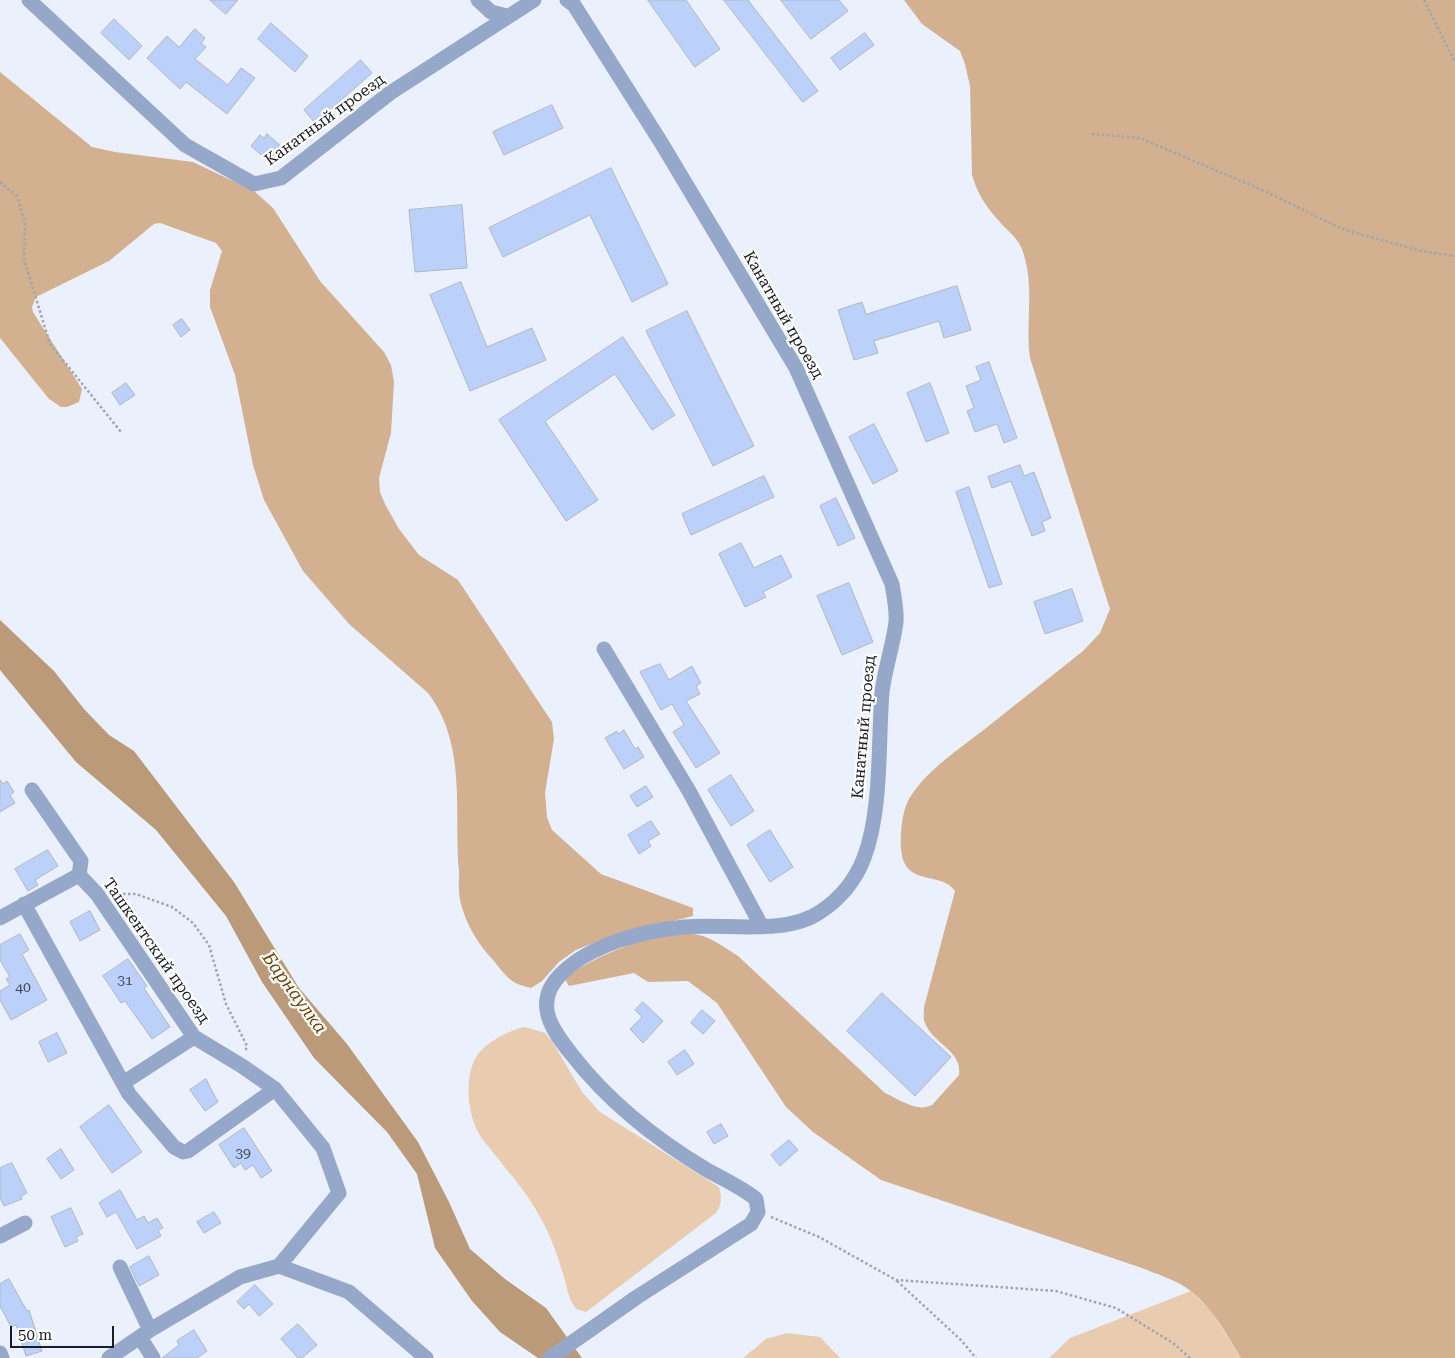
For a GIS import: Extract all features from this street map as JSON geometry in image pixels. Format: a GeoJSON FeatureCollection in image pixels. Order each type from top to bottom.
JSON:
{"type":"FeatureCollection","features":[{"type":"Feature","properties":{"kind":"street","name":"Канатный проезд"},"geometry":{"type":"LineString","coordinates":[[29,0],[185,145],[254,184],[281,178],[390,93],[534,0]]}},
{"type":"Feature","properties":{"kind":"street"},"geometry":{"type":"LineString","coordinates":[[478,0],[491,12],[507,16]]}},
{"type":"Feature","properties":{"kind":"street","name":"Канатный проезд"},"geometry":{"type":"LineString","coordinates":[[566,0],[574,5],[662,144],[796,368],[892,584],[896,608],[896,623],[886,658],[872,824],[865,856],[854,879],[838,898],[818,914],[792,924],[684,927],[644,934],[618,942],[570,965],[554,981],[546,1000],[547,1019],[554,1033],[609,1098],[649,1130],[706,1169],[756,1199],[758,1212]]}},
{"type":"Feature","properties":{"kind":"street"},"geometry":{"type":"LineString","coordinates":[[604,649],[689,791],[755,926]]}},
{"type":"Feature","properties":{"kind":"street"},"geometry":{"type":"LineString","coordinates":[[0,918],[79,875],[81,861],[32,790]]}},
{"type":"Feature","properties":{"kind":"street","name":"Ташкентский проезд"},"geometry":{"type":"LineString","coordinates":[[79,875],[97,894],[194,1037],[242,1066],[274,1089],[323,1148],[339,1193],[279,1266]]}},
{"type":"Feature","properties":{"kind":"street"},"geometry":{"type":"LineString","coordinates":[[24,904],[123,1083],[167,1140],[183,1152],[188,1151],[274,1089]]}},
{"type":"Feature","properties":{"kind":"street"},"geometry":{"type":"LineString","coordinates":[[123,1083],[194,1037]]}},
{"type":"Feature","properties":{"kind":"street"},"geometry":{"type":"LineString","coordinates":[[550,1358],[636,1297],[751,1224],[758,1212]]}},
{"type":"Feature","properties":{"kind":"street"},"geometry":{"type":"LineString","coordinates":[[0,1236],[25,1223]]}},
{"type":"Feature","properties":{"kind":"street"},"geometry":{"type":"LineString","coordinates":[[109,1358],[240,1277],[279,1266],[349,1292],[426,1358]]}},
{"type":"Feature","properties":{"kind":"street"},"geometry":{"type":"LineString","coordinates":[[120,1267],[153,1358]]}},
{"type":"Feature","properties":{"kind":"street"},"geometry":{"type":"LineString","coordinates":[[0,1353],[2,1358]]}},
{"type":"Feature","properties":{"kind":"path"},"geometry":{"type":"LineString","coordinates":[[1424,0],[1455,62]]}},
{"type":"Feature","properties":{"kind":"path"},"geometry":{"type":"LineString","coordinates":[[1092,134],[1140,138],[1267,192],[1342,229],[1421,251],[1455,256]]}},
{"type":"Feature","properties":{"kind":"path"},"geometry":{"type":"LineString","coordinates":[[0,182],[17,196],[25,222],[24,259],[50,344],[121,432]]}},
{"type":"Feature","properties":{"kind":"path"},"geometry":{"type":"LineString","coordinates":[[97,894],[136,894],[172,907],[193,923],[209,945],[226,1004],[247,1046],[242,1066]]}},
{"type":"Feature","properties":{"kind":"path"},"geometry":{"type":"LineString","coordinates":[[758,1212],[819,1237],[896,1280],[961,1340],[976,1358]]}},
{"type":"Feature","properties":{"kind":"path"},"geometry":{"type":"LineString","coordinates":[[896,1280],[1056,1291],[1116,1308],[1173,1343],[1190,1358]]}},
{"type":"Feature","properties":{"kind":"shaded area"},"geometry":{"type":"Polygon","coordinates":[[[904,0],[1455,0],[1455,1358],[1241,1358],[1207,1306],[1192,1292],[1174,1281],[1139,1267],[881,1180],[813,1132],[786,1107],[717,1003],[688,981],[648,982],[634,973],[569,986],[565,979],[591,961],[626,946],[662,936],[678,934],[699,935],[717,942],[738,956],[885,1093],[908,1104],[926,1107],[932,1105],[959,1075],[959,1067],[952,1053],[934,1036],[924,1021],[924,1007],[955,891],[950,885],[914,873],[908,869],[904,862],[901,840],[902,821],[906,805],[923,780],[942,762],[1083,651],[1100,633],[1110,609],[1030,358],[1028,274],[1021,247],[982,200],[972,175],[970,86],[965,64],[960,51],[922,24],[904,0]]]}},
{"type":"Feature","properties":{"kind":"shaded area"},"geometry":{"type":"Polygon","coordinates":[[[0,72],[92,147],[115,152],[193,162],[254,191],[273,208],[320,281],[384,352],[391,365],[394,382],[391,433],[379,478],[380,492],[385,504],[399,529],[419,555],[458,580],[552,722],[554,739],[545,793],[547,817],[552,830],[601,874],[693,908],[693,916],[603,939],[576,950],[559,962],[542,981],[531,988],[518,984],[505,975],[478,941],[463,912],[460,900],[454,756],[449,734],[440,713],[428,693],[349,624],[303,571],[264,500],[253,465],[235,375],[210,307],[210,290],[222,251],[216,243],[160,223],[154,224],[109,261],[36,297],[32,307],[33,312],[82,389],[79,402],[67,407],[61,407],[49,399],[0,338],[0,72]]]}},
{"type":"Feature","properties":{"kind":"shaded area"},"geometry":{"type":"Polygon","coordinates":[[[525,1027],[545,1033],[552,1041],[582,1092],[600,1112],[719,1187],[720,1190],[720,1204],[716,1213],[586,1312],[576,1309],[569,1297],[556,1252],[544,1224],[525,1193],[481,1137],[472,1117],[469,1077],[475,1059],[484,1048],[497,1038],[525,1027]]]}},
{"type":"Feature","properties":{"kind":"shaded area"},"geometry":{"type":"Polygon","coordinates":[[[1191,1291],[1211,1311],[1241,1358],[1049,1358],[1070,1338],[1191,1291]]]}},
{"type":"Feature","properties":{"kind":"shaded area"},"geometry":{"type":"Polygon","coordinates":[[[787,1333],[820,1337],[840,1358],[743,1358],[766,1339],[787,1333]]]}},
{"type":"Feature","properties":{"kind":"water","name":"Барнаулка"},"geometry":{"type":"Polygon","coordinates":[[[0,620],[54,671],[84,709],[109,735],[134,751],[234,882],[299,988],[347,1044],[418,1142],[449,1202],[470,1249],[505,1279],[546,1308],[582,1358],[538,1358],[500,1332],[472,1301],[435,1248],[417,1174],[387,1132],[314,1058],[262,982],[226,916],[156,830],[76,762],[0,670],[0,620]]]}},
{"type":"Feature","properties":{"kind":"building"},"geometry":{"type":"Polygon","coordinates":[[[210,0],[238,0],[226,14],[210,0]]]}},
{"type":"Feature","properties":{"kind":"building"},"geometry":{"type":"Polygon","coordinates":[[[648,0],[686,0],[720,49],[695,67],[648,0]]]}},
{"type":"Feature","properties":{"kind":"building"},"geometry":{"type":"Polygon","coordinates":[[[724,0],[748,0],[818,91],[803,102],[724,0]]]}},
{"type":"Feature","properties":{"kind":"building"},"geometry":{"type":"Polygon","coordinates":[[[781,0],[839,0],[848,11],[811,39],[781,0]]]}},
{"type":"Feature","properties":{"kind":"building"},"geometry":{"type":"Polygon","coordinates":[[[114,19],[142,46],[129,60],[101,33],[114,19]]]}},
{"type":"Feature","properties":{"kind":"building"},"geometry":{"type":"Polygon","coordinates":[[[271,23],[308,56],[295,72],[258,39],[271,23]]]}},
{"type":"Feature","properties":{"kind":"building"},"geometry":{"type":"Polygon","coordinates":[[[195,29],[205,38],[201,43],[206,47],[195,59],[228,85],[241,68],[255,78],[227,114],[186,82],[180,89],[147,58],[167,36],[179,47],[195,29]]]}},
{"type":"Feature","properties":{"kind":"building"},"geometry":{"type":"Polygon","coordinates":[[[865,33],[874,45],[840,70],[831,58],[865,33]]]}},
{"type":"Feature","properties":{"kind":"building"},"geometry":{"type":"Polygon","coordinates":[[[361,60],[372,73],[315,123],[304,110],[361,60]]]}},
{"type":"Feature","properties":{"kind":"building"},"geometry":{"type":"Polygon","coordinates":[[[552,105],[563,128],[504,155],[493,132],[552,105]]]}},
{"type":"Feature","properties":{"kind":"building"},"geometry":{"type":"Polygon","coordinates":[[[267,134],[282,147],[269,162],[251,146],[260,135],[264,138],[267,134]]]}},
{"type":"Feature","properties":{"kind":"building"},"geometry":{"type":"Polygon","coordinates":[[[611,168],[668,284],[632,302],[590,215],[503,257],[489,228],[611,168]]]}},
{"type":"Feature","properties":{"kind":"building"},"geometry":{"type":"Polygon","coordinates":[[[462,205],[467,268],[415,272],[409,210],[462,205]]]}},
{"type":"Feature","properties":{"kind":"building"},"geometry":{"type":"Polygon","coordinates":[[[461,282],[487,347],[532,328],[546,360],[470,391],[430,295],[461,282]]]}},
{"type":"Feature","properties":{"kind":"building"},"geometry":{"type":"Polygon","coordinates":[[[957,286],[971,330],[944,338],[939,321],[874,341],[878,353],[854,360],[838,310],[862,302],[866,314],[957,286]]]}},
{"type":"Feature","properties":{"kind":"building"},"geometry":{"type":"Polygon","coordinates":[[[687,311],[754,446],[713,466],[646,331],[687,311]]]}},
{"type":"Feature","properties":{"kind":"building"},"geometry":{"type":"Polygon","coordinates":[[[182,319],[190,330],[181,337],[173,325],[182,319]]]}},
{"type":"Feature","properties":{"kind":"building"},"geometry":{"type":"Polygon","coordinates":[[[623,337],[675,415],[652,430],[615,374],[545,421],[598,500],[566,521],[499,420],[623,337]]]}},
{"type":"Feature","properties":{"kind":"building"},"geometry":{"type":"Polygon","coordinates":[[[989,362],[1017,438],[1004,443],[997,424],[975,432],[967,411],[974,408],[966,386],[981,380],[976,367],[989,362]]]}},
{"type":"Feature","properties":{"kind":"building"},"geometry":{"type":"Polygon","coordinates":[[[126,383],[135,395],[120,405],[112,393],[126,383]]]}},
{"type":"Feature","properties":{"kind":"building"},"geometry":{"type":"Polygon","coordinates":[[[930,383],[949,433],[926,442],[907,393],[930,383]]]}},
{"type":"Feature","properties":{"kind":"building"},"geometry":{"type":"Polygon","coordinates":[[[874,424],[898,471],[873,484],[849,437],[874,424]]]}},
{"type":"Feature","properties":{"kind":"building"},"geometry":{"type":"Polygon","coordinates":[[[1020,465],[1024,476],[1034,472],[1051,518],[1042,522],[1045,531],[1032,536],[1011,481],[992,488],[988,477],[1020,465]]]}},
{"type":"Feature","properties":{"kind":"building"},"geometry":{"type":"Polygon","coordinates":[[[764,476],[774,497],[691,535],[682,514],[764,476]]]}},
{"type":"Feature","properties":{"kind":"building"},"geometry":{"type":"Polygon","coordinates":[[[969,487],[1002,584],[989,588],[956,492],[969,487]]]}},
{"type":"Feature","properties":{"kind":"building"},"geometry":{"type":"Polygon","coordinates":[[[836,498],[855,538],[838,546],[820,506],[836,498]]]}},
{"type":"Feature","properties":{"kind":"building"},"geometry":{"type":"Polygon","coordinates":[[[741,543],[754,568],[781,555],[792,577],[763,592],[766,597],[745,607],[719,554],[741,543]]]}},
{"type":"Feature","properties":{"kind":"building"},"geometry":{"type":"Polygon","coordinates":[[[849,583],[873,642],[842,655],[817,596],[849,583]]]}},
{"type":"Feature","properties":{"kind":"building"},"geometry":{"type":"Polygon","coordinates":[[[1072,589],[1083,621],[1045,634],[1034,602],[1072,589]]]}},
{"type":"Feature","properties":{"kind":"building"},"geometry":{"type":"Polygon","coordinates":[[[660,664],[669,680],[692,666],[701,683],[696,686],[700,694],[686,701],[720,753],[696,768],[673,732],[684,725],[672,704],[661,710],[640,672],[660,664]]]}},
{"type":"Feature","properties":{"kind":"building"},"geometry":{"type":"Polygon","coordinates":[[[624,730],[635,749],[638,747],[644,757],[624,769],[605,738],[617,731],[618,734],[624,730]]]}},
{"type":"Feature","properties":{"kind":"building"},"geometry":{"type":"Polygon","coordinates":[[[731,775],[754,811],[731,826],[708,790],[731,775]]]}},
{"type":"Feature","properties":{"kind":"building"},"geometry":{"type":"Polygon","coordinates":[[[0,780],[3,784],[7,781],[14,792],[10,795],[15,803],[0,812],[0,780]]]}},
{"type":"Feature","properties":{"kind":"building"},"geometry":{"type":"Polygon","coordinates":[[[646,786],[653,797],[637,807],[630,796],[646,786]]]}},
{"type":"Feature","properties":{"kind":"building"},"geometry":{"type":"Polygon","coordinates":[[[651,821],[660,834],[648,841],[651,846],[639,854],[628,835],[651,821]]]}},
{"type":"Feature","properties":{"kind":"building"},"geometry":{"type":"Polygon","coordinates":[[[770,830],[793,867],[770,882],[747,845],[770,830]]]}},
{"type":"Feature","properties":{"kind":"building"},"geometry":{"type":"Polygon","coordinates":[[[48,850],[58,866],[35,880],[38,885],[28,891],[15,869],[48,850]]]}},
{"type":"Feature","properties":{"kind":"building"},"geometry":{"type":"Polygon","coordinates":[[[90,911],[100,930],[80,941],[70,922],[90,911]]]}},
{"type":"Feature","properties":{"kind":"building"},"geometry":{"type":"Polygon","coordinates":[[[20,934],[29,950],[22,954],[47,1000],[11,1020],[0,1000],[0,991],[10,985],[6,979],[10,977],[0,960],[0,945],[20,934]]]}},
{"type":"Feature","properties":{"kind":"building"},"geometry":{"type":"Polygon","coordinates":[[[128,959],[147,986],[144,988],[170,1027],[152,1039],[125,1001],[121,1003],[103,976],[128,959]]]}},
{"type":"Feature","properties":{"kind":"building"},"geometry":{"type":"Polygon","coordinates":[[[882,993],[951,1057],[915,1096],[847,1031],[882,993]]]}},
{"type":"Feature","properties":{"kind":"building"},"geometry":{"type":"Polygon","coordinates":[[[643,1002],[663,1021],[643,1043],[630,1029],[642,1017],[635,1010],[643,1002]]]}},
{"type":"Feature","properties":{"kind":"building"},"geometry":{"type":"Polygon","coordinates":[[[702,1010],[715,1021],[703,1034],[691,1023],[702,1010]]]}},
{"type":"Feature","properties":{"kind":"building"},"geometry":{"type":"Polygon","coordinates":[[[57,1033],[67,1053],[48,1062],[39,1042],[57,1033]]]}},
{"type":"Feature","properties":{"kind":"building"},"geometry":{"type":"Polygon","coordinates":[[[685,1050],[694,1064],[677,1075],[668,1062],[685,1050]]]}},
{"type":"Feature","properties":{"kind":"building"},"geometry":{"type":"Polygon","coordinates":[[[206,1079],[218,1102],[205,1111],[190,1090],[206,1079]]]}},
{"type":"Feature","properties":{"kind":"building"},"geometry":{"type":"Polygon","coordinates":[[[109,1105],[142,1152],[112,1173],[80,1127],[109,1105]]]}},
{"type":"Feature","properties":{"kind":"building"},"geometry":{"type":"Polygon","coordinates":[[[721,1124],[728,1136],[714,1144],[707,1132],[721,1124]]]}},
{"type":"Feature","properties":{"kind":"building"},"geometry":{"type":"Polygon","coordinates":[[[244,1128],[272,1171],[261,1178],[253,1165],[245,1170],[241,1163],[234,1168],[219,1145],[244,1128]]]}},
{"type":"Feature","properties":{"kind":"building"},"geometry":{"type":"Polygon","coordinates":[[[789,1140],[798,1150],[780,1166],[771,1155],[789,1140]]]}},
{"type":"Feature","properties":{"kind":"building"},"geometry":{"type":"Polygon","coordinates":[[[61,1149],[74,1170],[61,1179],[47,1159],[61,1149]]]}},
{"type":"Feature","properties":{"kind":"building"},"geometry":{"type":"Polygon","coordinates":[[[12,1163],[27,1193],[21,1196],[22,1199],[4,1206],[0,1198],[0,1168],[12,1163]]]}},
{"type":"Feature","properties":{"kind":"building"},"geometry":{"type":"Polygon","coordinates":[[[120,1190],[137,1220],[144,1216],[148,1223],[157,1218],[163,1228],[158,1230],[161,1236],[137,1249],[116,1212],[107,1217],[99,1203],[120,1190]]]}},
{"type":"Feature","properties":{"kind":"building"},"geometry":{"type":"Polygon","coordinates":[[[71,1208],[83,1234],[76,1237],[78,1241],[65,1247],[51,1217],[71,1208]]]}},
{"type":"Feature","properties":{"kind":"building"},"geometry":{"type":"Polygon","coordinates":[[[214,1212],[221,1223],[204,1233],[197,1222],[214,1212]]]}},
{"type":"Feature","properties":{"kind":"building"},"geometry":{"type":"Polygon","coordinates":[[[149,1256],[159,1275],[139,1286],[130,1267],[149,1256]]]}},
{"type":"Feature","properties":{"kind":"building"},"geometry":{"type":"Polygon","coordinates":[[[9,1279],[27,1311],[29,1310],[42,1351],[26,1356],[16,1325],[11,1327],[0,1306],[0,1284],[9,1279]]]}},
{"type":"Feature","properties":{"kind":"building"},"geometry":{"type":"Polygon","coordinates":[[[255,1285],[273,1304],[259,1316],[249,1304],[244,1309],[237,1302],[255,1285]]]}},
{"type":"Feature","properties":{"kind":"building"},"geometry":{"type":"Polygon","coordinates":[[[298,1324],[317,1345],[302,1358],[298,1358],[281,1339],[298,1324]]]}},
{"type":"Feature","properties":{"kind":"building"},"geometry":{"type":"Polygon","coordinates":[[[194,1330],[207,1351],[197,1358],[162,1358],[179,1345],[177,1341],[194,1330]]]}}]}
